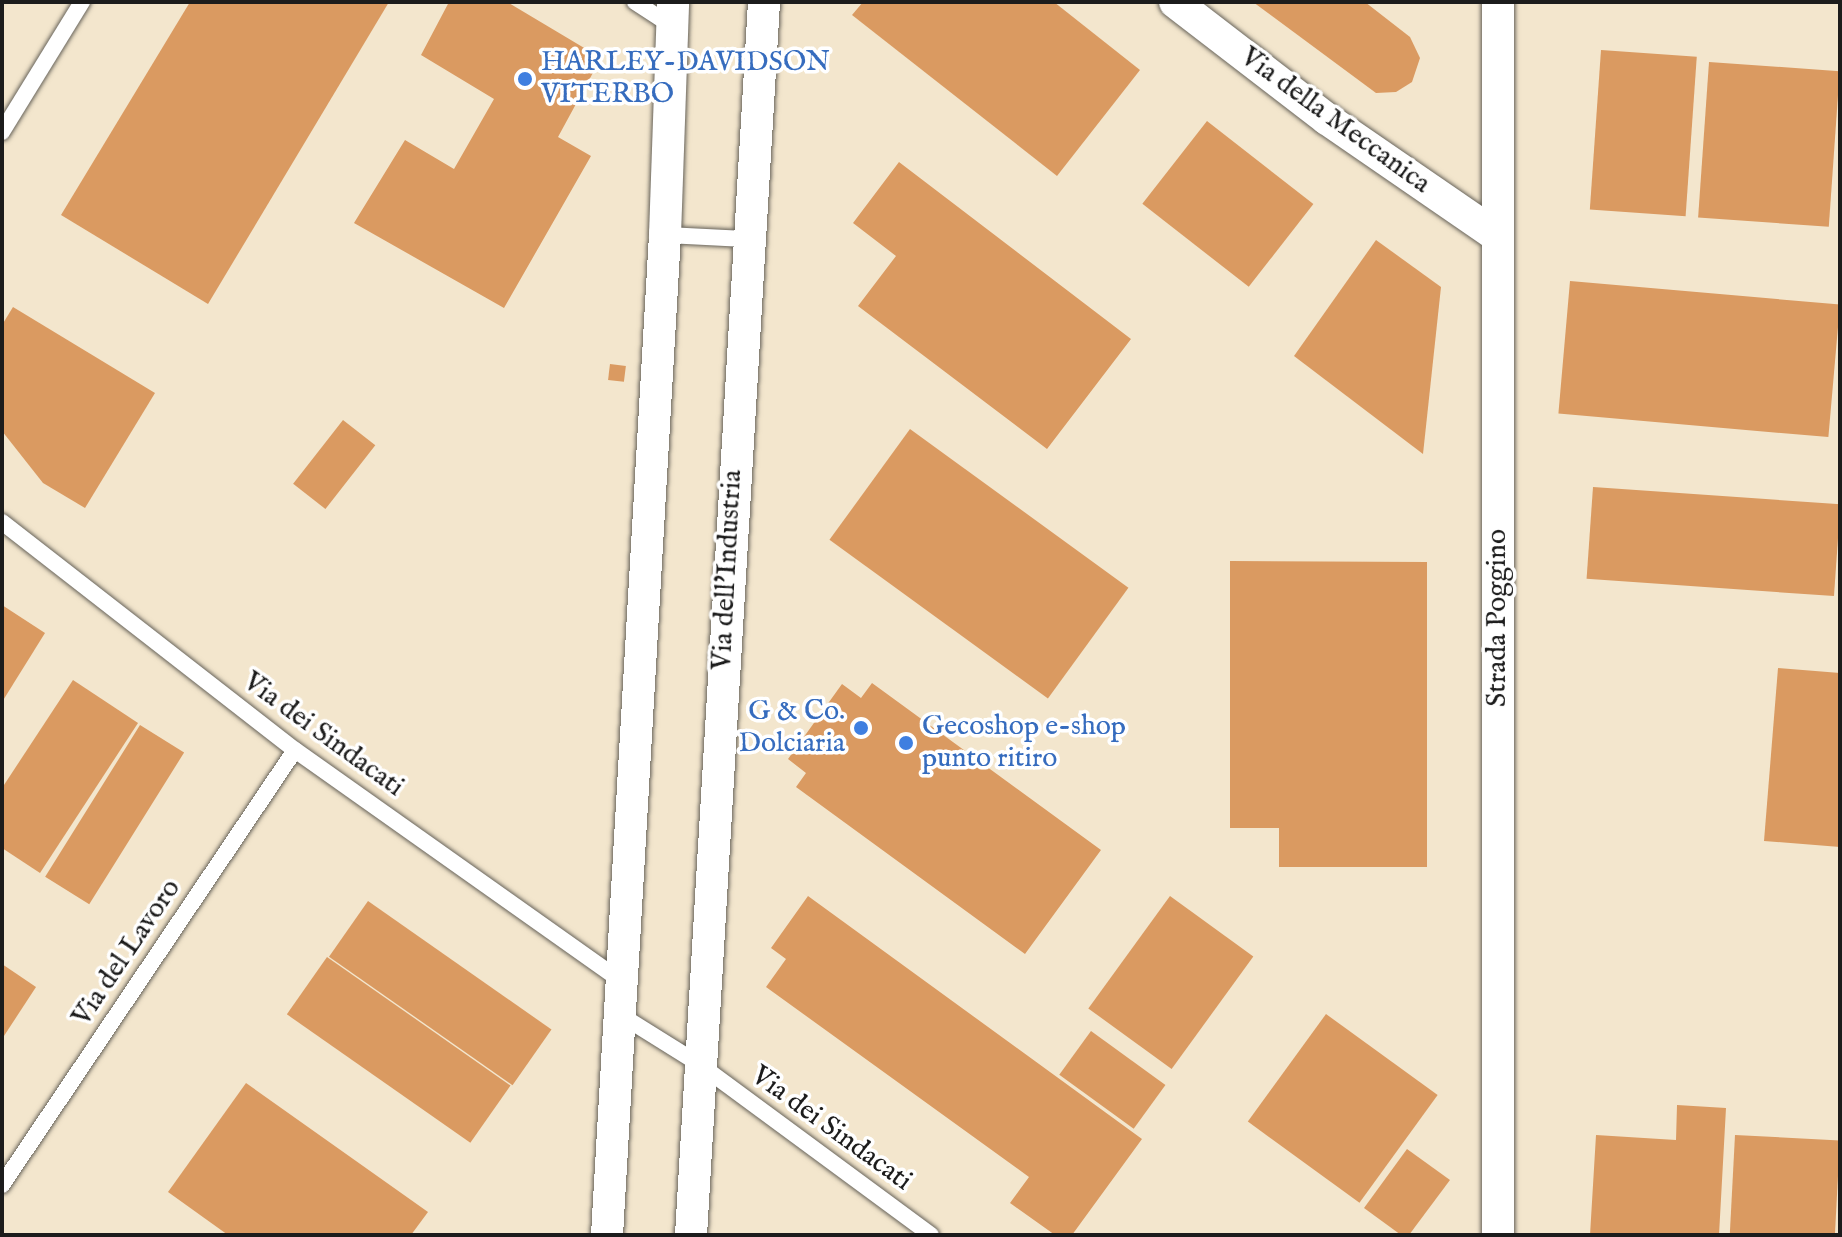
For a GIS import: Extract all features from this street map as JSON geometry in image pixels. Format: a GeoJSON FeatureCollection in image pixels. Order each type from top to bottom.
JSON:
{"type":"FeatureCollection","features":[{"type":"Feature","properties":{"kind":"street","name":"Via dell'Industria"},"geometry":{"type":"LineString","coordinates":[[691,1235],[747,239],[764,2]]}},
{"type":"Feature","properties":{"kind":"street","name":"Via della Meccanica"},"geometry":{"type":"LineString","coordinates":[[1175,2],[1327,119],[1497,236]]}},
{"type":"Feature","properties":{"kind":"street","name":"Strada Poggino"},"geometry":{"type":"LineString","coordinates":[[1498,2],[1498,1235]]}},
{"type":"Feature","properties":{"kind":"street"},"geometry":{"type":"LineString","coordinates":[[607,1235],[665,235],[672,14]]}},
{"type":"Feature","properties":{"kind":"lane"},"geometry":{"type":"LineString","coordinates":[[2,132],[82,2]]}},
{"type":"Feature","properties":{"kind":"lane"},"geometry":{"type":"LineString","coordinates":[[635,2],[672,14]]}},
{"type":"Feature","properties":{"kind":"lane"},"geometry":{"type":"LineString","coordinates":[[665,235],[747,239]]}},
{"type":"Feature","properties":{"kind":"lane","name":"Via dei Sindacati"},"geometry":{"type":"LineString","coordinates":[[2,522],[295,750],[621,981]]}},
{"type":"Feature","properties":{"kind":"lane","name":"Via del Lavoro"},"geometry":{"type":"LineString","coordinates":[[2,1185],[295,750]]}},
{"type":"Feature","properties":{"kind":"lane","name":"Via dei Sindacati"},"geometry":{"type":"LineString","coordinates":[[619,1014],[699,1064],[931,1235]]}},
{"type":"Feature","properties":{"kind":"building"},"geometry":{"type":"Polygon","coordinates":[[[190,2],[389,2],[208,304],[61,215],[190,2]]]}},
{"type":"Feature","properties":{"kind":"building"},"geometry":{"type":"Polygon","coordinates":[[[449,2],[507,2],[601,58],[558,137],[591,156],[504,308],[354,223],[405,140],[454,169],[494,99],[421,55],[449,2]]]}},
{"type":"Feature","properties":{"kind":"building"},"geometry":{"type":"Polygon","coordinates":[[[863,2],[1054,2],[1140,70],[1057,176],[852,15],[863,2]]]}},
{"type":"Feature","properties":{"kind":"building"},"geometry":{"type":"Polygon","coordinates":[[[1253,2],[1365,2],[1410,37],[1420,58],[1412,82],[1396,92],[1376,93],[1253,2]]]}},
{"type":"Feature","properties":{"kind":"building"},"geometry":{"type":"Polygon","coordinates":[[[1601,50],[1697,57],[1686,216],[1590,210],[1601,50]]]}},
{"type":"Feature","properties":{"kind":"building"},"geometry":{"type":"Polygon","coordinates":[[[1709,62],[1840,71],[1829,227],[1698,218],[1709,62]]]}},
{"type":"Feature","properties":{"kind":"building"},"geometry":{"type":"Polygon","coordinates":[[[1207,121],[1313,204],[1249,287],[1142,204],[1207,121]]]}},
{"type":"Feature","properties":{"kind":"building"},"geometry":{"type":"Polygon","coordinates":[[[899,162],[1131,339],[1047,449],[858,306],[896,256],[853,223],[899,162]]]}},
{"type":"Feature","properties":{"kind":"building"},"geometry":{"type":"Polygon","coordinates":[[[1376,240],[1441,287],[1423,454],[1294,356],[1376,240]]]}},
{"type":"Feature","properties":{"kind":"building"},"geometry":{"type":"Polygon","coordinates":[[[1570,281],[1840,305],[1828,437],[1558,413],[1570,281]]]}},
{"type":"Feature","properties":{"kind":"building"},"geometry":{"type":"Polygon","coordinates":[[[13,307],[155,393],[85,508],[43,483],[2,431],[2,325],[13,307]]]}},
{"type":"Feature","properties":{"kind":"building"},"geometry":{"type":"Polygon","coordinates":[[[610,364],[626,366],[624,382],[608,380],[610,364]]]}},
{"type":"Feature","properties":{"kind":"building"},"geometry":{"type":"Polygon","coordinates":[[[343,420],[375,445],[325,509],[293,484],[343,420]]]}},
{"type":"Feature","properties":{"kind":"building"},"geometry":{"type":"Polygon","coordinates":[[[910,429],[1128,588],[1048,699],[829,540],[910,429]]]}},
{"type":"Feature","properties":{"kind":"building"},"geometry":{"type":"Polygon","coordinates":[[[1593,487],[1840,504],[1834,596],[1587,579],[1593,487]]]}},
{"type":"Feature","properties":{"kind":"building"},"geometry":{"type":"Polygon","coordinates":[[[1230,561],[1427,562],[1427,867],[1279,867],[1279,828],[1230,828],[1230,561]]]}},
{"type":"Feature","properties":{"kind":"building"},"geometry":{"type":"Polygon","coordinates":[[[2,605],[45,633],[2,702],[2,605]]]}},
{"type":"Feature","properties":{"kind":"building"},"geometry":{"type":"Polygon","coordinates":[[[1778,668],[1840,673],[1840,847],[1764,841],[1778,668]]]}},
{"type":"Feature","properties":{"kind":"building"},"geometry":{"type":"Polygon","coordinates":[[[73,680],[138,723],[40,873],[2,848],[2,788],[73,680]]]}},
{"type":"Feature","properties":{"kind":"building"},"geometry":{"type":"Polygon","coordinates":[[[872,683],[1101,850],[1025,954],[796,787],[806,773],[788,759],[842,684],[861,698],[872,683]]]}},
{"type":"Feature","properties":{"kind":"building"},"geometry":{"type":"Polygon","coordinates":[[[140,725],[184,753],[89,904],[45,877],[140,725]]]}},
{"type":"Feature","properties":{"kind":"building"},"geometry":{"type":"Polygon","coordinates":[[[808,896],[1142,1139],[1072,1235],[1055,1235],[1010,1203],[1029,1177],[766,987],[786,959],[771,948],[808,896]]]}},
{"type":"Feature","properties":{"kind":"building"},"geometry":{"type":"Polygon","coordinates":[[[1170,896],[1253,957],[1172,1069],[1088,1008],[1170,896]]]}},
{"type":"Feature","properties":{"kind":"building"},"geometry":{"type":"Polygon","coordinates":[[[368,901],[551,1029],[512,1085],[329,957],[368,901]]]}},
{"type":"Feature","properties":{"kind":"building"},"geometry":{"type":"Polygon","coordinates":[[[327,957],[510,1085],[470,1143],[287,1014],[327,957]]]}},
{"type":"Feature","properties":{"kind":"building"},"geometry":{"type":"Polygon","coordinates":[[[2,964],[36,987],[2,1039],[2,964]]]}},
{"type":"Feature","properties":{"kind":"building"},"geometry":{"type":"Polygon","coordinates":[[[1326,1014],[1438,1095],[1359,1203],[1248,1122],[1326,1014]]]}},
{"type":"Feature","properties":{"kind":"building"},"geometry":{"type":"Polygon","coordinates":[[[1091,1031],[1165,1085],[1134,1129],[1059,1075],[1091,1031]]]}},
{"type":"Feature","properties":{"kind":"building"},"geometry":{"type":"Polygon","coordinates":[[[246,1083],[428,1212],[411,1235],[228,1235],[168,1192],[246,1083]]]}},
{"type":"Feature","properties":{"kind":"building"},"geometry":{"type":"Polygon","coordinates":[[[1677,1105],[1726,1108],[1719,1235],[1590,1235],[1596,1135],[1676,1140],[1677,1105]]]}},
{"type":"Feature","properties":{"kind":"building"},"geometry":{"type":"Polygon","coordinates":[[[1735,1135],[1840,1140],[1835,1235],[1730,1235],[1735,1135]]]}},
{"type":"Feature","properties":{"kind":"building"},"geometry":{"type":"Polygon","coordinates":[[[1407,1149],[1450,1180],[1409,1235],[1401,1235],[1364,1208],[1407,1149]]]}},
{"type":"Feature","properties":{"kind":"place","name":"HARLEY-DAVIDSON VITERBO"},"geometry":{"type":"Point","coordinates":[525,79]}},
{"type":"Feature","properties":{"kind":"place","name":"G & Co. Dolciaria"},"geometry":{"type":"Point","coordinates":[861,728]}},
{"type":"Feature","properties":{"kind":"place","name":"Gecoshop e-shop punto ritiro"},"geometry":{"type":"Point","coordinates":[906,743]}}]}
